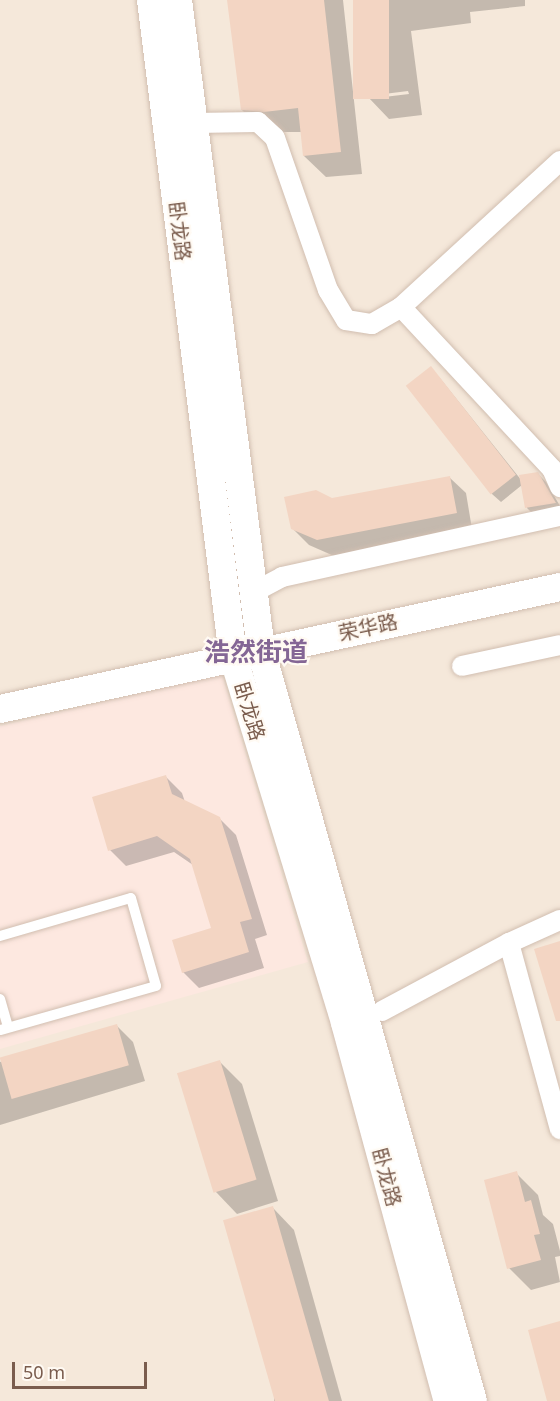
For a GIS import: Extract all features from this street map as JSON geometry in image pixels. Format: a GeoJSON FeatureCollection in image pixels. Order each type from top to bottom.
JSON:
{"type":"FeatureCollection","features":[{"type":"Feature","properties":{"kind":"main road","name":"卧龙路"},"geometry":{"type":"LineString","coordinates":[[151,0],[233,656],[345,1023],[448,1401]]}},
{"type":"Feature","properties":{"kind":"main road","name":"卧龙路"},"geometry":{"type":"LineString","coordinates":[[178,0],[261,650],[473,1401]]}},
{"type":"Feature","properties":{"kind":"main road","name":"荣华路"},"geometry":{"type":"LineString","coordinates":[[0,709],[560,586]]}},
{"type":"Feature","properties":{"kind":"street"},"geometry":{"type":"LineString","coordinates":[[194,123],[258,122],[275,138],[328,290],[346,320],[372,324],[401,307],[560,161]]}},
{"type":"Feature","properties":{"kind":"street"},"geometry":{"type":"LineString","coordinates":[[401,307],[552,470],[560,487]]}},
{"type":"Feature","properties":{"kind":"street"},"geometry":{"type":"LineString","coordinates":[[254,592],[282,577],[560,516]]}},
{"type":"Feature","properties":{"kind":"street"},"geometry":{"type":"LineString","coordinates":[[462,666],[560,645]]}},
{"type":"Feature","properties":{"kind":"street"},"geometry":{"type":"LineString","coordinates":[[382,1011],[509,943],[560,920]]}},
{"type":"Feature","properties":{"kind":"street"},"geometry":{"type":"LineString","coordinates":[[509,943],[560,1130]]}},
{"type":"Feature","properties":{"kind":"lane"},"geometry":{"type":"LineString","coordinates":[[0,936],[131,898],[156,986],[4,1028],[0,999]]}},
{"type":"Feature","properties":{"kind":"shaded area"},"geometry":{"type":"Polygon","coordinates":[[[0,0],[560,0],[560,1401],[0,1401],[0,0]]]}},
{"type":"Feature","properties":{"kind":"shaded area"},"geometry":{"type":"Polygon","coordinates":[[[222,674],[308,962],[0,1049],[0,726],[222,674]]]}},
{"type":"Feature","properties":{"kind":"building"},"geometry":{"type":"Polygon","coordinates":[[[227,0],[324,0],[341,152],[303,156],[298,108],[264,112],[241,110],[227,0]]]}},
{"type":"Feature","properties":{"kind":"building"},"geometry":{"type":"Polygon","coordinates":[[[353,0],[389,0],[389,99],[353,99],[353,0]]]}},
{"type":"Feature","properties":{"kind":"building"},"geometry":{"type":"Polygon","coordinates":[[[431,366],[516,475],[491,494],[406,386],[431,366]]]}},
{"type":"Feature","properties":{"kind":"building"},"geometry":{"type":"Polygon","coordinates":[[[538,472],[556,503],[525,508],[519,475],[538,472]]]}},
{"type":"Feature","properties":{"kind":"building"},"geometry":{"type":"Polygon","coordinates":[[[450,476],[457,513],[317,540],[291,529],[284,497],[316,490],[332,498],[450,476]]]}},
{"type":"Feature","properties":{"kind":"building"},"geometry":{"type":"Polygon","coordinates":[[[166,775],[172,794],[220,817],[252,919],[240,922],[249,952],[182,973],[172,940],[211,928],[190,859],[157,836],[108,851],[92,797],[166,775]]]}},
{"type":"Feature","properties":{"kind":"building"},"geometry":{"type":"Polygon","coordinates":[[[560,941],[560,1021],[556,1021],[534,949],[560,941]]]}},
{"type":"Feature","properties":{"kind":"building"},"geometry":{"type":"Polygon","coordinates":[[[117,1024],[129,1065],[12,1099],[0,1058],[117,1024]]]}},
{"type":"Feature","properties":{"kind":"building"},"geometry":{"type":"Polygon","coordinates":[[[220,1060],[257,1180],[214,1193],[177,1073],[220,1060]]]}},
{"type":"Feature","properties":{"kind":"building"},"geometry":{"type":"Polygon","coordinates":[[[517,1171],[525,1202],[531,1200],[540,1234],[534,1235],[541,1260],[507,1269],[484,1180],[517,1171]]]}},
{"type":"Feature","properties":{"kind":"building"},"geometry":{"type":"Polygon","coordinates":[[[273,1206],[329,1401],[275,1401],[223,1220],[273,1206]]]}},
{"type":"Feature","properties":{"kind":"building"},"geometry":{"type":"Polygon","coordinates":[[[560,1321],[560,1401],[547,1401],[528,1330],[560,1321]]]}},
{"type":"Feature","properties":{"kind":"district","name":"浩然街道"},"geometry":{"type":"Point","coordinates":[256,652]}}]}
